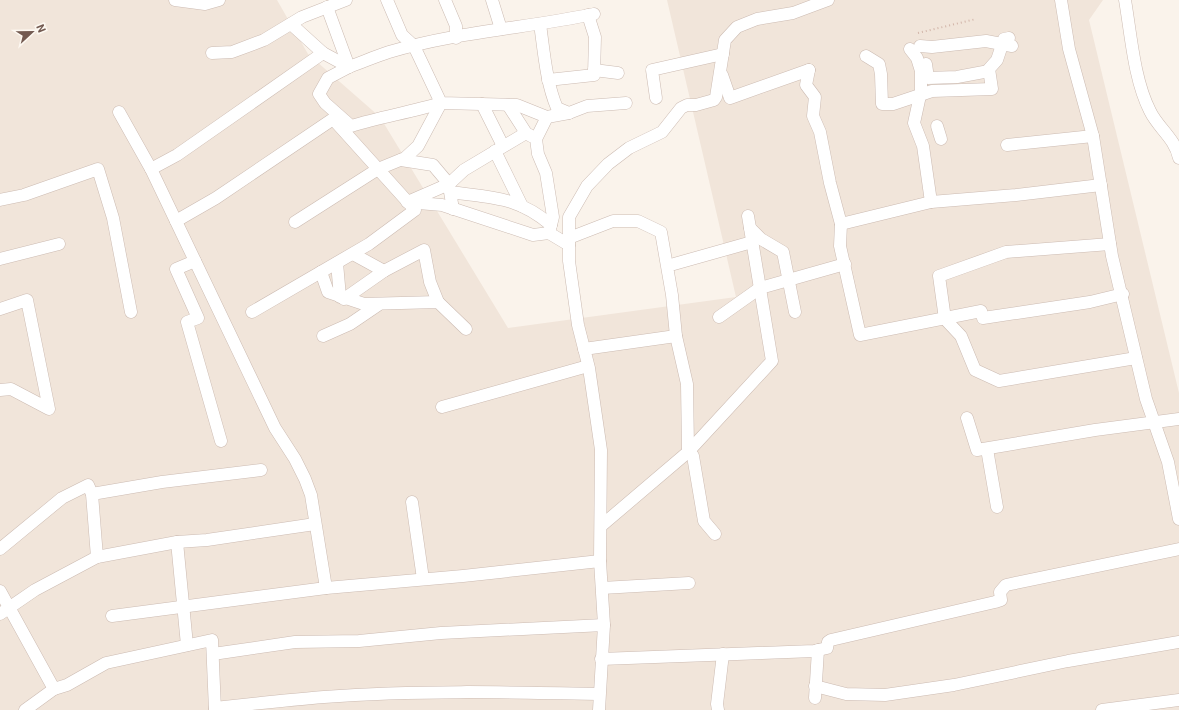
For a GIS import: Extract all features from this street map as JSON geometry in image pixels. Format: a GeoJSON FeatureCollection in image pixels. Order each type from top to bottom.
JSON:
{"type":"FeatureCollection","features":[{"type":"Feature","properties":{"kind":"street"},"geometry":{"type":"LineString","coordinates":[[175,0],[205,4],[219,0]]}},
{"type":"Feature","properties":{"kind":"street"},"geometry":{"type":"LineString","coordinates":[[212,54],[232,52],[264,40],[302,17],[346,0]]}},
{"type":"Feature","properties":{"kind":"street"},"geometry":{"type":"LineString","coordinates":[[387,0],[402,35],[414,46],[441,103]]}},
{"type":"Feature","properties":{"kind":"street"},"geometry":{"type":"LineString","coordinates":[[445,0],[456,26],[456,38]]}},
{"type":"Feature","properties":{"kind":"street"},"geometry":{"type":"LineString","coordinates":[[492,0],[501,29]]}},
{"type":"Feature","properties":{"kind":"street"},"geometry":{"type":"LineString","coordinates":[[598,710],[604,625],[600,561],[601,450],[588,366],[578,325],[569,261],[570,218],[587,186],[608,164],[629,148],[662,132],[681,108],[714,100],[718,91],[725,40],[737,27],[757,19],[793,13],[828,0]]}},
{"type":"Feature","properties":{"kind":"street"},"geometry":{"type":"LineString","coordinates":[[1061,0],[1069,49],[1093,136],[1110,244],[1146,399],[1168,462],[1178,502],[1179,519]]}},
{"type":"Feature","properties":{"kind":"street"},"geometry":{"type":"LineString","coordinates":[[1125,0],[1139,80],[1144,99],[1150,112],[1174,144],[1179,158]]}},
{"type":"Feature","properties":{"kind":"street"},"geometry":{"type":"LineString","coordinates":[[327,7],[349,67]]}},
{"type":"Feature","properties":{"kind":"street"},"geometry":{"type":"LineString","coordinates":[[548,80],[594,75],[595,37],[591,15],[501,29],[389,52],[349,67],[328,78],[319,94],[325,103],[351,126],[380,117],[407,114],[441,103],[517,105],[547,117],[569,113],[587,106],[626,103]]}},
{"type":"Feature","properties":{"kind":"street"},"geometry":{"type":"LineString","coordinates":[[291,24],[323,53],[349,67]]}},
{"type":"Feature","properties":{"kind":"street"},"geometry":{"type":"LineString","coordinates":[[540,24],[548,80],[557,108],[569,113]]}},
{"type":"Feature","properties":{"kind":"street"},"geometry":{"type":"LineString","coordinates":[[866,56],[878,64],[881,74],[882,104],[893,104],[921,94],[968,89],[992,89],[989,69],[997,60],[1007,43],[986,41],[932,47],[916,47]]}},
{"type":"Feature","properties":{"kind":"street"},"geometry":{"type":"LineString","coordinates":[[916,47],[926,61],[928,78],[957,77],[989,71]]}},
{"type":"Feature","properties":{"kind":"street"},"geometry":{"type":"LineString","coordinates":[[916,47],[917,58],[921,71],[921,94],[914,123],[923,146],[931,202]]}},
{"type":"Feature","properties":{"kind":"street"},"geometry":{"type":"LineString","coordinates":[[151,169],[177,155],[323,53]]}},
{"type":"Feature","properties":{"kind":"street"},"geometry":{"type":"LineString","coordinates":[[656,98],[652,70],[724,54]]}},
{"type":"Feature","properties":{"kind":"street"},"geometry":{"type":"LineString","coordinates":[[594,70],[618,73]]}},
{"type":"Feature","properties":{"kind":"street"},"geometry":{"type":"LineString","coordinates":[[721,73],[730,98],[809,70],[806,85],[815,97],[813,116],[820,132],[830,183],[841,224],[840,246],[860,335],[981,311],[983,318],[1090,302],[1122,294]]}},
{"type":"Feature","properties":{"kind":"street"},"geometry":{"type":"LineString","coordinates":[[295,222],[378,169],[405,158],[418,146],[441,103]]}},
{"type":"Feature","properties":{"kind":"street"},"geometry":{"type":"LineString","coordinates":[[482,104],[522,206]]}},
{"type":"Feature","properties":{"kind":"street"},"geometry":{"type":"LineString","coordinates":[[508,105],[531,136],[546,173],[553,217],[550,229]]}},
{"type":"Feature","properties":{"kind":"street"},"geometry":{"type":"LineString","coordinates":[[119,112],[151,169],[274,428],[295,459],[305,479],[311,495],[326,588]]}},
{"type":"Feature","properties":{"kind":"street"},"geometry":{"type":"LineString","coordinates":[[407,202],[449,184],[464,170],[499,148],[531,136],[547,117]]}},
{"type":"Feature","properties":{"kind":"street"},"geometry":{"type":"LineString","coordinates":[[176,221],[216,198],[333,119],[415,210],[369,244],[252,312]]}},
{"type":"Feature","properties":{"kind":"street"},"geometry":{"type":"LineString","coordinates":[[937,126],[941,139]]}},
{"type":"Feature","properties":{"kind":"street"},"geometry":{"type":"LineString","coordinates":[[1007,145],[1093,136]]}},
{"type":"Feature","properties":{"kind":"street"},"geometry":{"type":"LineString","coordinates":[[401,160],[433,165],[449,184]]}},
{"type":"Feature","properties":{"kind":"street"},"geometry":{"type":"LineString","coordinates":[[0,200],[24,195],[98,169],[113,218],[132,312]]}},
{"type":"Feature","properties":{"kind":"street"},"geometry":{"type":"LineString","coordinates":[[841,224],[931,202],[1016,196],[1101,185]]}},
{"type":"Feature","properties":{"kind":"street"},"geometry":{"type":"LineString","coordinates":[[452,209],[450,192],[510,200],[536,212],[550,229],[569,242]]}},
{"type":"Feature","properties":{"kind":"street"},"geometry":{"type":"LineString","coordinates":[[407,202],[442,205],[534,235],[550,229]]}},
{"type":"Feature","properties":{"kind":"street"},"geometry":{"type":"LineString","coordinates":[[569,242],[613,221],[638,221],[661,232],[672,295],[676,336],[687,384],[690,451],[694,456],[704,521],[715,534]]}},
{"type":"Feature","properties":{"kind":"street"},"geometry":{"type":"LineString","coordinates":[[601,526],[690,451],[772,362],[749,222],[760,239],[783,252],[790,280],[795,312]]}},
{"type":"Feature","properties":{"kind":"street"},"geometry":{"type":"LineString","coordinates":[[674,264],[752,242]]}},
{"type":"Feature","properties":{"kind":"street"},"geometry":{"type":"LineString","coordinates":[[0,259],[59,244]]}},
{"type":"Feature","properties":{"kind":"street"},"geometry":{"type":"LineString","coordinates":[[1110,244],[1006,252],[939,276],[945,318],[961,336],[975,370],[999,381],[1136,358]]}},
{"type":"Feature","properties":{"kind":"street"},"geometry":{"type":"LineString","coordinates":[[342,298],[384,271],[424,250],[430,282],[438,302],[466,328]]}},
{"type":"Feature","properties":{"kind":"street"},"geometry":{"type":"LineString","coordinates":[[353,254],[384,271]]}},
{"type":"Feature","properties":{"kind":"street"},"geometry":{"type":"LineString","coordinates":[[195,261],[176,269],[198,318],[187,322],[221,441]]}},
{"type":"Feature","properties":{"kind":"street"},"geometry":{"type":"LineString","coordinates":[[337,263],[342,298]]}},
{"type":"Feature","properties":{"kind":"street"},"geometry":{"type":"LineString","coordinates":[[719,317],[760,288],[844,264]]}},
{"type":"Feature","properties":{"kind":"street"},"geometry":{"type":"LineString","coordinates":[[321,272],[328,292],[342,298],[364,304],[378,305],[438,302]]}},
{"type":"Feature","properties":{"kind":"street"},"geometry":{"type":"LineString","coordinates":[[0,308],[27,300],[49,409],[11,389],[0,390]]}},
{"type":"Feature","properties":{"kind":"street"},"geometry":{"type":"LineString","coordinates":[[323,336],[350,324],[378,305]]}},
{"type":"Feature","properties":{"kind":"street"},"geometry":{"type":"LineString","coordinates":[[584,349],[676,336]]}},
{"type":"Feature","properties":{"kind":"street"},"geometry":{"type":"LineString","coordinates":[[442,407],[588,366]]}},
{"type":"Feature","properties":{"kind":"street"},"geometry":{"type":"LineString","coordinates":[[967,418],[977,450],[1095,430],[1179,419]]}},
{"type":"Feature","properties":{"kind":"street"},"geometry":{"type":"LineString","coordinates":[[987,449],[996,507]]}},
{"type":"Feature","properties":{"kind":"street"},"geometry":{"type":"LineString","coordinates":[[92,494],[162,482],[261,470]]}},
{"type":"Feature","properties":{"kind":"street"},"geometry":{"type":"LineString","coordinates":[[0,549],[62,498],[88,485],[92,494],[98,557]]}},
{"type":"Feature","properties":{"kind":"street"},"geometry":{"type":"LineString","coordinates":[[412,502],[423,580]]}},
{"type":"Feature","properties":{"kind":"street"},"geometry":{"type":"LineString","coordinates":[[4,611],[69,571],[98,557],[177,542],[207,540],[315,524]]}},
{"type":"Feature","properties":{"kind":"street"},"geometry":{"type":"LineString","coordinates":[[177,542],[188,645]]}},
{"type":"Feature","properties":{"kind":"street"},"geometry":{"type":"LineString","coordinates":[[601,659],[818,650],[827,648],[828,642],[831,640],[1001,600],[1000,592],[1006,585],[1179,549]]}},
{"type":"Feature","properties":{"kind":"street"},"geometry":{"type":"LineString","coordinates":[[112,616],[326,588],[423,580],[600,561]]}},
{"type":"Feature","properties":{"kind":"street"},"geometry":{"type":"LineString","coordinates":[[602,588],[689,583]]}},
{"type":"Feature","properties":{"kind":"street"},"geometry":{"type":"LineString","coordinates":[[0,591],[4,611],[54,689]]}},
{"type":"Feature","properties":{"kind":"street"},"geometry":{"type":"LineString","coordinates":[[213,654],[295,642],[358,641],[441,632],[604,625]]}},
{"type":"Feature","properties":{"kind":"street"},"geometry":{"type":"LineString","coordinates":[[25,710],[54,689],[67,685],[106,663],[212,640],[215,709],[324,697],[399,693],[506,692],[599,694]]}},
{"type":"Feature","properties":{"kind":"street"},"geometry":{"type":"LineString","coordinates":[[818,650],[815,692],[885,695],[954,685],[1076,659],[1179,642]]}},
{"type":"Feature","properties":{"kind":"street"},"geometry":{"type":"LineString","coordinates":[[718,710],[717,704],[723,654]]}},
{"type":"Feature","properties":{"kind":"street"},"geometry":{"type":"LineString","coordinates":[[1102,710],[1179,700]]}},
{"type":"Feature","properties":{"kind":"path"},"geometry":{"type":"LineString","coordinates":[[918,33],[976,19]]}},
{"type":"Feature","properties":{"kind":"shaded area"},"geometry":{"type":"Polygon","coordinates":[[[0,0],[277,0],[308,54],[380,117],[508,328],[736,297],[667,0],[1103,0],[1089,20],[1179,393],[1179,710],[0,710],[0,0]]]}}]}
